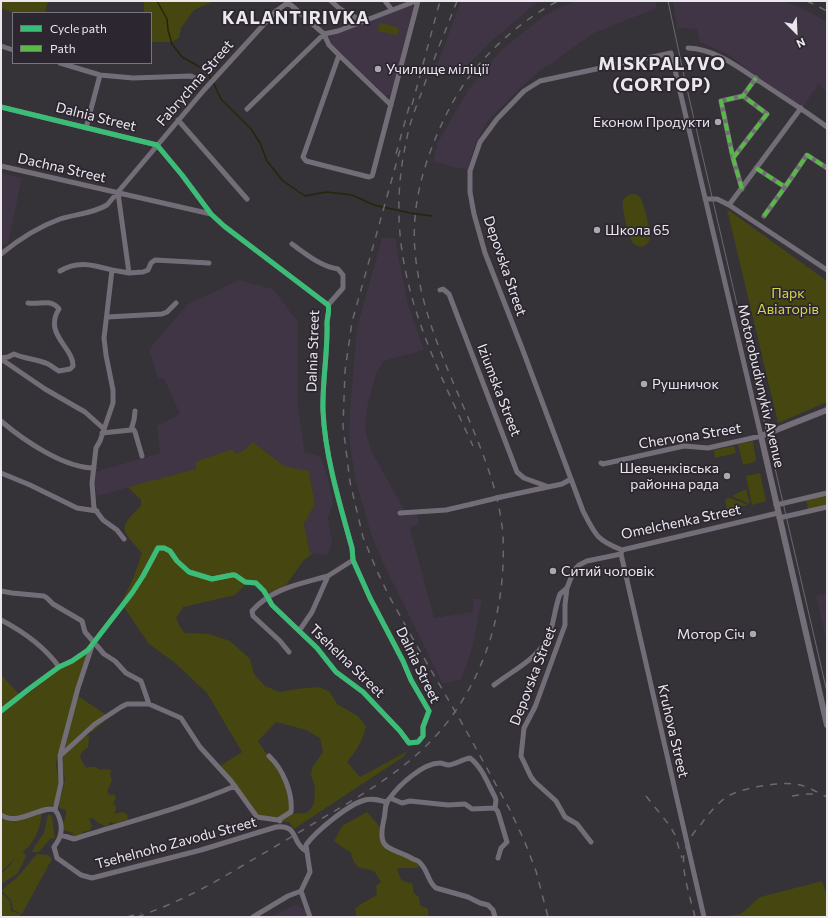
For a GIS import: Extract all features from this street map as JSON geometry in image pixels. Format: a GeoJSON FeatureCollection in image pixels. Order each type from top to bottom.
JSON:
{"type":"FeatureCollection","features":[{"type":"Feature","properties":{"kind":"main road","name":"Chervona Street"},"geometry":{"type":"LineString","coordinates":[[761,436],[827,410]]}},
{"type":"Feature","properties":{"kind":"main road","name":"Motorobudivnykiv Avenue"},"geometry":{"type":"LineString","coordinates":[[761,436],[778,516],[827,725]]}},
{"type":"Feature","properties":{"kind":"street"},"geometry":{"type":"LineString","coordinates":[[331,1],[340,9],[362,21]]}},
{"type":"Feature","properties":{"kind":"street"},"geometry":{"type":"LineString","coordinates":[[385,1],[392,10]]}},
{"type":"Feature","properties":{"kind":"street"},"geometry":{"type":"LineString","coordinates":[[247,109],[324,34],[338,31],[417,1]]}},
{"type":"Feature","properties":{"kind":"street"},"geometry":{"type":"LineString","coordinates":[[339,56],[303,157],[306,161],[369,177],[373,173],[417,1]]}},
{"type":"Feature","properties":{"kind":"street"},"geometry":{"type":"LineString","coordinates":[[287,3],[324,34],[329,45],[339,56],[391,105]]}},
{"type":"Feature","properties":{"kind":"street","name":"Fabrychna Street"},"geometry":{"type":"LineString","coordinates":[[1,254],[43,226],[60,219],[100,209],[107,205],[156,145],[276,10],[287,3]]}},
{"type":"Feature","properties":{"kind":"street"},"geometry":{"type":"LineString","coordinates":[[1,46],[12,50]]}},
{"type":"Feature","properties":{"kind":"street"},"geometry":{"type":"LineString","coordinates":[[688,48],[707,51],[756,78],[827,127]]}},
{"type":"Feature","properties":{"kind":"street","name":"Motorobudivnykiv Avenue"},"geometry":{"type":"LineString","coordinates":[[671,53],[761,436]]}},
{"type":"Feature","properties":{"kind":"street","name":"Depovska Street"},"geometry":{"type":"LineString","coordinates":[[594,533],[583,511],[485,253],[474,214],[470,192],[470,171],[480,142],[497,119],[524,91],[540,81],[671,53]]}},
{"type":"Feature","properties":{"kind":"street"},"geometry":{"type":"LineString","coordinates":[[63,64],[100,75],[133,78],[191,76],[196,78]]}},
{"type":"Feature","properties":{"kind":"street"},"geometry":{"type":"LineString","coordinates":[[86,128],[100,75]]}},
{"type":"Feature","properties":{"kind":"street"},"geometry":{"type":"LineString","coordinates":[[742,189],[733,158],[721,101],[743,96],[756,78]]}},
{"type":"Feature","properties":{"kind":"street"},"geometry":{"type":"LineString","coordinates":[[733,158],[767,114],[743,96]]}},
{"type":"Feature","properties":{"kind":"street","name":"Dalnia Street"},"geometry":{"type":"LineString","coordinates":[[1,107],[156,145],[182,175],[211,214],[224,226],[328,305],[328,338],[323,410],[325,442],[352,548],[353,560],[370,598],[404,661],[411,680],[428,707],[428,715],[423,727],[423,736],[418,742],[415,743]]}},
{"type":"Feature","properties":{"kind":"street"},"geometry":{"type":"LineString","coordinates":[[729,205],[801,108]]}},
{"type":"Feature","properties":{"kind":"street"},"geometry":{"type":"LineString","coordinates":[[178,120],[247,199]]}},
{"type":"Feature","properties":{"kind":"street"},"geometry":{"type":"LineString","coordinates":[[764,216],[807,155],[827,168]]}},
{"type":"Feature","properties":{"kind":"street","name":"Dachna Street"},"geometry":{"type":"LineString","coordinates":[[1,166],[211,214]]}},
{"type":"Feature","properties":{"kind":"street"},"geometry":{"type":"LineString","coordinates":[[756,168],[785,187]]}},
{"type":"Feature","properties":{"kind":"street","name":"Dachna Street"},"geometry":{"type":"LineString","coordinates":[[118,193],[129,273]]}},
{"type":"Feature","properties":{"kind":"street"},"geometry":{"type":"LineString","coordinates":[[705,199],[717,199],[729,205],[827,270]]}},
{"type":"Feature","properties":{"kind":"street"},"geometry":{"type":"LineString","coordinates":[[292,244],[329,268],[338,269],[343,275],[343,288],[328,305]]}},
{"type":"Feature","properties":{"kind":"street"},"geometry":{"type":"LineString","coordinates":[[60,271],[69,266],[78,264],[94,265],[129,273],[148,270],[151,263],[155,260],[209,263]]}},
{"type":"Feature","properties":{"kind":"street"},"geometry":{"type":"LineString","coordinates":[[112,270],[104,338],[113,390],[113,403],[96,448],[92,495],[94,508],[102,520],[117,530],[124,539]]}},
{"type":"Feature","properties":{"kind":"street","name":"Iziumska Street"},"geometry":{"type":"LineString","coordinates":[[440,290],[443,289],[449,294],[517,472],[524,478],[549,486]]}},
{"type":"Feature","properties":{"kind":"street"},"geometry":{"type":"LineString","coordinates":[[1,358],[14,354],[25,359],[33,359],[49,365],[59,371],[70,369],[73,366],[72,357],[58,336],[55,320],[59,309],[58,307],[47,302],[28,303]]}},
{"type":"Feature","properties":{"kind":"street"},"geometry":{"type":"LineString","coordinates":[[107,317],[162,314],[167,312],[176,303]]}},
{"type":"Feature","properties":{"kind":"street"},"geometry":{"type":"LineString","coordinates":[[1,358],[45,389],[86,412],[103,431]]}},
{"type":"Feature","properties":{"kind":"street"},"geometry":{"type":"LineString","coordinates":[[131,430],[135,411]]}},
{"type":"Feature","properties":{"kind":"street"},"geometry":{"type":"LineString","coordinates":[[1,421],[15,433],[50,454],[70,463],[94,468]]}},
{"type":"Feature","properties":{"kind":"street"},"geometry":{"type":"LineString","coordinates":[[103,431],[134,430],[142,456]]}},
{"type":"Feature","properties":{"kind":"street","name":"Chervona Street"},"geometry":{"type":"LineString","coordinates":[[601,463],[603,464],[684,446],[708,448],[761,436]]}},
{"type":"Feature","properties":{"kind":"street"},"geometry":{"type":"LineString","coordinates":[[1,473],[30,484],[77,508],[97,511]]}},
{"type":"Feature","properties":{"kind":"street"},"geometry":{"type":"LineString","coordinates":[[400,513],[446,510],[562,484],[571,479]]}},
{"type":"Feature","properties":{"kind":"street"},"geometry":{"type":"LineString","coordinates":[[776,505],[827,493]]}},
{"type":"Feature","properties":{"kind":"street","name":"Omelchenka Street"},"geometry":{"type":"LineString","coordinates":[[594,533],[621,552],[778,516],[827,507]]}},
{"type":"Feature","properties":{"kind":"street","name":"Tsehelna Street"},"geometry":{"type":"LineString","coordinates":[[93,641],[132,593],[158,548],[164,548],[170,551],[177,561],[189,572],[212,579],[235,575],[245,582],[256,583],[268,596],[272,605],[317,648],[336,672],[363,692],[409,742],[415,743]]}},
{"type":"Feature","properties":{"kind":"street","name":"Depovska Street"},"geometry":{"type":"LineString","coordinates":[[591,842],[577,824],[565,817],[556,801],[535,782],[521,756],[524,728],[536,707],[565,625],[564,604],[567,588],[574,570],[579,565],[587,561],[621,552]]}},
{"type":"Feature","properties":{"kind":"street","name":"Kruhova Street"},"geometry":{"type":"LineString","coordinates":[[621,552],[704,917]]}},
{"type":"Feature","properties":{"kind":"street"},"geometry":{"type":"LineString","coordinates":[[289,652],[280,641],[252,614],[252,611],[268,596],[288,587],[328,576],[353,560]]}},
{"type":"Feature","properties":{"kind":"street"},"geometry":{"type":"LineString","coordinates":[[299,631],[312,612],[328,576]]}},
{"type":"Feature","properties":{"kind":"street","name":"Depovska Street"},"geometry":{"type":"LineString","coordinates":[[494,685],[540,650],[551,628],[560,594],[567,588]]}},
{"type":"Feature","properties":{"kind":"street"},"geometry":{"type":"LineString","coordinates":[[1,590],[48,598],[53,604],[82,621],[85,632],[104,654],[115,661],[126,673],[141,681],[149,704]]}},
{"type":"Feature","properties":{"kind":"street"},"geometry":{"type":"LineString","coordinates":[[1,620],[38,644],[50,655],[59,667]]}},
{"type":"Feature","properties":{"kind":"street"},"geometry":{"type":"LineString","coordinates":[[1,711],[59,667],[72,661],[88,650],[93,641]]}},
{"type":"Feature","properties":{"kind":"street"},"geometry":{"type":"LineString","coordinates":[[1,815],[4,817],[20,818],[36,814],[48,808],[56,810],[61,783],[60,756],[78,688],[93,641]]}},
{"type":"Feature","properties":{"kind":"street"},"geometry":{"type":"LineString","coordinates":[[60,756],[95,724],[121,707],[127,704],[149,704],[181,718],[200,747],[235,786],[257,817],[278,820],[292,833],[301,848],[306,851]]}},
{"type":"Feature","properties":{"kind":"street"},"geometry":{"type":"LineString","coordinates":[[269,756],[286,781],[292,803],[291,812],[278,820]]}},
{"type":"Feature","properties":{"kind":"street"},"geometry":{"type":"LineString","coordinates":[[495,917],[493,910],[488,905],[480,904],[468,897],[436,888],[432,885],[421,863],[405,854],[388,849],[385,845],[381,830],[388,800],[406,780],[425,768],[439,763],[450,765],[470,758],[474,761],[495,797],[495,808],[498,812],[508,842],[501,848],[498,858]]}},
{"type":"Feature","properties":{"kind":"street"},"geometry":{"type":"LineString","coordinates":[[61,835],[74,839],[169,811],[213,796],[235,786]]}},
{"type":"Feature","properties":{"kind":"street"},"geometry":{"type":"LineString","coordinates":[[253,917],[288,896],[301,891],[310,872],[306,845],[316,833],[333,819],[360,801],[377,799],[402,803],[410,801],[448,805],[465,804],[472,809],[495,808]]}},
{"type":"Feature","properties":{"kind":"street","name":"Tsehelnoho Zavodu Street"},"geometry":{"type":"LineString","coordinates":[[56,810],[59,815],[61,835],[54,847],[57,858],[81,875],[92,878],[201,850],[276,827],[285,826]]}},
{"type":"Feature","properties":{"kind":"street"},"geometry":{"type":"LineString","coordinates":[[301,891],[310,917]]}},
{"type":"Feature","properties":{"kind":"shaded area"},"geometry":{"type":"Polygon","coordinates":[[[461,1],[541,1],[489,43],[461,72],[437,65],[461,1]]]}},
{"type":"Feature","properties":{"kind":"shaded area"},"geometry":{"type":"Polygon","coordinates":[[[574,1],[655,1],[657,8],[594,33],[540,71],[518,90],[487,122],[476,142],[467,170],[433,162],[438,142],[468,90],[501,50],[545,15],[574,1]]]}},
{"type":"Feature","properties":{"kind":"shaded area"},"geometry":{"type":"Polygon","coordinates":[[[673,1],[783,1],[806,10],[827,22],[827,92],[819,83],[803,107],[767,84],[729,55],[700,42],[697,29],[677,28],[673,1]]]}},
{"type":"Feature","properties":{"kind":"shaded area","name":"Училище міліції"},"geometry":{"type":"Polygon","coordinates":[[[410,6],[414,7],[392,94],[385,95],[332,45],[329,36],[410,6]]]}},
{"type":"Feature","properties":{"kind":"shaded area"},"geometry":{"type":"Polygon","coordinates":[[[1,173],[22,178],[8,243],[1,246],[1,173]]]}},
{"type":"Feature","properties":{"kind":"shaded area"},"geometry":{"type":"Polygon","coordinates":[[[382,238],[396,238],[408,304],[424,350],[384,361],[376,374],[367,408],[365,429],[371,450],[404,510],[417,514],[419,523],[410,528],[434,618],[472,612],[474,599],[482,599],[472,649],[461,680],[443,684],[384,565],[371,534],[356,482],[352,458],[349,436],[357,328],[382,238]]]}},
{"type":"Feature","properties":{"kind":"shaded area"},"geometry":{"type":"Polygon","coordinates":[[[239,280],[273,289],[298,322],[298,410],[305,453],[320,456],[328,478],[333,503],[328,518],[332,543],[327,556],[310,553],[304,524],[315,504],[309,471],[284,466],[253,442],[243,451],[235,455],[233,450],[195,463],[196,469],[97,496],[95,472],[160,453],[157,426],[180,414],[164,379],[158,378],[149,349],[188,304],[239,280]]]}},
{"type":"Feature","properties":{"kind":"shaded area"},"geometry":{"type":"Polygon","coordinates":[[[827,593],[827,643],[816,596],[827,593]]]}},
{"type":"Feature","properties":{"kind":"shaded area"},"geometry":{"type":"Polygon","coordinates":[[[296,904],[308,912],[308,917],[271,917],[296,904]]]}},
{"type":"Feature","properties":{"kind":"green space"},"geometry":{"type":"Polygon","coordinates":[[[1,1],[48,1],[45,12],[12,12],[1,8],[1,1]]]}},
{"type":"Feature","properties":{"kind":"green space"},"geometry":{"type":"Polygon","coordinates":[[[144,1],[214,1],[194,10],[181,28],[179,38],[172,42],[152,42],[152,12],[144,12],[144,1]]]}},
{"type":"Feature","properties":{"kind":"green space"},"geometry":{"type":"Polygon","coordinates":[[[380,23],[398,27],[399,32],[396,35],[378,31],[380,23]]]}},
{"type":"Feature","properties":{"kind":"green space"},"geometry":{"type":"Polygon","coordinates":[[[632,194],[640,197],[642,200],[650,236],[647,244],[641,247],[633,243],[631,240],[623,209],[626,196],[632,194]]]}},
{"type":"Feature","properties":{"kind":"green space","name":"Парк Авіаторів"},"geometry":{"type":"Polygon","coordinates":[[[727,209],[827,281],[827,402],[778,423],[727,209]]]}},
{"type":"Feature","properties":{"kind":"green space"},"geometry":{"type":"Polygon","coordinates":[[[753,441],[756,460],[743,465],[738,444],[753,441]]]}},
{"type":"Feature","properties":{"kind":"green space"},"geometry":{"type":"Polygon","coordinates":[[[253,442],[284,466],[309,471],[315,504],[304,524],[310,553],[313,553],[304,560],[286,585],[269,593],[258,582],[248,580],[235,595],[183,607],[176,618],[180,627],[185,633],[209,634],[230,641],[250,659],[254,674],[265,686],[280,692],[319,687],[330,692],[337,704],[358,716],[366,726],[359,746],[347,762],[360,777],[408,751],[403,757],[294,829],[289,822],[281,821],[292,814],[306,813],[310,810],[314,803],[315,787],[311,775],[312,768],[323,752],[320,738],[306,730],[276,722],[258,741],[282,778],[288,792],[289,811],[276,818],[258,815],[220,766],[242,752],[207,693],[174,662],[149,644],[121,603],[133,579],[142,553],[126,534],[125,530],[125,525],[128,520],[141,506],[141,500],[128,487],[196,469],[195,462],[233,449],[235,454],[243,451],[253,442]]]}},
{"type":"Feature","properties":{"kind":"green space"},"geometry":{"type":"Polygon","coordinates":[[[734,446],[736,453],[715,458],[714,450],[734,446]]]}},
{"type":"Feature","properties":{"kind":"green space"},"geometry":{"type":"Polygon","coordinates":[[[760,473],[766,501],[752,505],[746,476],[760,473]]]}},
{"type":"Feature","properties":{"kind":"green space"},"geometry":{"type":"Polygon","coordinates":[[[746,489],[750,504],[732,496],[746,489]]]}},
{"type":"Feature","properties":{"kind":"green space"},"geometry":{"type":"Polygon","coordinates":[[[827,494],[827,506],[808,510],[806,499],[827,494]]]}},
{"type":"Feature","properties":{"kind":"green space"},"geometry":{"type":"Polygon","coordinates":[[[730,498],[748,505],[727,510],[725,499],[730,498]]]}},
{"type":"Feature","properties":{"kind":"green space"},"geometry":{"type":"Polygon","coordinates":[[[88,651],[75,694],[105,714],[104,722],[92,732],[87,729],[57,756],[56,764],[59,782],[55,804],[42,810],[37,834],[26,849],[21,853],[24,852],[26,857],[17,874],[1,884],[1,874],[16,857],[1,872],[1,675],[23,698],[58,670],[88,651]]]}},
{"type":"Feature","properties":{"kind":"green space"},"geometry":{"type":"Polygon","coordinates":[[[89,735],[88,747],[82,752],[80,757],[86,768],[93,767],[100,770],[111,770],[110,775],[112,780],[107,792],[110,795],[114,794],[116,798],[113,803],[116,808],[114,814],[122,812],[127,814],[128,820],[117,824],[109,822],[109,825],[105,827],[92,818],[89,818],[92,826],[89,831],[84,831],[79,836],[74,837],[72,836],[73,833],[64,830],[62,827],[66,810],[60,808],[58,803],[65,779],[62,762],[63,756],[69,750],[89,735]]]}},
{"type":"Feature","properties":{"kind":"green space"},"geometry":{"type":"Polygon","coordinates":[[[367,812],[380,827],[384,846],[387,850],[404,856],[419,864],[418,868],[399,868],[397,870],[402,881],[413,885],[413,892],[419,897],[420,905],[428,909],[429,917],[357,917],[355,909],[377,895],[376,886],[381,882],[374,871],[358,867],[353,860],[351,853],[334,841],[342,826],[367,812]]]}},
{"type":"Feature","properties":{"kind":"green space"},"geometry":{"type":"Polygon","coordinates":[[[48,814],[52,816],[55,839],[51,838],[39,852],[32,852],[44,833],[48,814]]]}},
{"type":"Feature","properties":{"kind":"green space"},"geometry":{"type":"Polygon","coordinates":[[[37,854],[48,855],[52,859],[22,914],[13,910],[11,900],[2,891],[17,877],[37,854]]]}},
{"type":"Feature","properties":{"kind":"green space"},"geometry":{"type":"Polygon","coordinates":[[[822,881],[827,895],[827,917],[722,917],[741,914],[760,897],[822,881]]]}},
{"type":"Feature","properties":{"kind":"green space"},"geometry":{"type":"Polygon","coordinates":[[[1,892],[10,901],[11,911],[20,914],[20,917],[1,917],[1,892]]]}},
{"type":"Feature","properties":{"kind":"waterway"},"geometry":{"type":"LineString","coordinates":[[157,1],[167,19],[172,44],[182,57],[207,71],[211,79]]}},
{"type":"Feature","properties":{"kind":"waterway"},"geometry":{"type":"LineString","coordinates":[[213,82],[221,99],[251,129],[260,143],[267,161],[283,181],[305,196],[326,192],[352,195],[374,205],[432,216]]}},
{"type":"Feature","properties":{"kind":"tram line"},"geometry":{"type":"LineString","coordinates":[[668,1],[684,76],[827,692]]}},
{"type":"Feature","properties":{"kind":"railway"},"geometry":{"type":"LineString","coordinates":[[412,105],[440,1]]}},
{"type":"Feature","properties":{"kind":"railway"},"geometry":{"type":"LineString","coordinates":[[457,1],[425,82],[409,129],[403,158],[399,198],[400,235],[406,272],[415,307],[441,376],[473,446]]}},
{"type":"Feature","properties":{"kind":"railway"},"geometry":{"type":"LineString","coordinates":[[137,917],[178,900],[208,885],[356,798],[390,776],[406,764],[436,736],[463,700],[475,678],[492,633],[498,609],[503,561],[502,525],[496,493],[486,462],[441,354],[424,304],[415,251],[415,216],[421,181],[426,164],[438,131],[455,97],[479,64],[508,35],[541,11],[558,1]]}},
{"type":"Feature","properties":{"kind":"railway"},"geometry":{"type":"LineString","coordinates":[[807,1],[827,11]]}},
{"type":"Feature","properties":{"kind":"railway"},"geometry":{"type":"LineString","coordinates":[[396,154],[411,100]]}},
{"type":"Feature","properties":{"kind":"railway"},"geometry":{"type":"LineString","coordinates":[[400,150],[352,322],[345,371],[343,426],[350,482],[363,537],[377,571],[389,596],[510,810],[536,871],[548,917]]}},
{"type":"Feature","properties":{"kind":"railway"},"geometry":{"type":"LineString","coordinates":[[695,917],[685,877],[683,861],[684,854],[688,841],[718,804],[730,795],[737,792],[772,784],[796,784],[812,789],[827,797]]}},
{"type":"Feature","properties":{"kind":"railway"},"geometry":{"type":"LineString","coordinates":[[792,796],[818,794]]}},
{"type":"Feature","properties":{"kind":"railway"},"geometry":{"type":"LineString","coordinates":[[646,796],[670,826],[675,835],[682,858]]}},
{"type":"Feature","properties":{"kind":"railway"},"geometry":{"type":"LineString","coordinates":[[127,917],[141,913]]}},
{"type":"Feature","properties":{"kind":"marked path"},"geometry":{"type":"LineString","coordinates":[[742,189],[733,158],[721,101],[743,96],[756,78]]}},
{"type":"Feature","properties":{"kind":"marked path"},"geometry":{"type":"LineString","coordinates":[[733,158],[767,114],[743,96]]}},
{"type":"Feature","properties":{"kind":"marked path"},"geometry":{"type":"LineString","coordinates":[[756,168],[785,187],[807,155],[827,168]]}},
{"type":"Feature","properties":{"kind":"marked path"},"geometry":{"type":"LineString","coordinates":[[764,216],[785,187]]}},
{"type":"Feature","properties":{"kind":"cycle path"},"geometry":{"type":"LineString","coordinates":[[1,107],[157,145],[211,214],[224,226],[328,305],[329,310],[327,321],[327,345],[323,400],[324,428],[330,463],[352,548],[353,560],[370,598],[403,661],[411,680],[429,711],[423,727],[423,736],[418,742],[409,743],[400,731],[363,692],[336,672],[317,648],[272,605],[264,591],[256,583],[245,582],[235,575],[212,579],[189,572],[177,561],[170,551],[164,548],[158,548],[132,593],[88,650],[72,661],[59,667],[1,711]]}},
{"type":"Feature","properties":{"kind":"place","name":"Училище міліції"},"geometry":{"type":"Point","coordinates":[378,69]}},
{"type":"Feature","properties":{"kind":"place","name":"Економ Продукти"},"geometry":{"type":"Point","coordinates":[718,122]}},
{"type":"Feature","properties":{"kind":"place","name":"Школа 65"},"geometry":{"type":"Point","coordinates":[597,230]}},
{"type":"Feature","properties":{"kind":"place","name":"Рушничок"},"geometry":{"type":"Point","coordinates":[644,384]}},
{"type":"Feature","properties":{"kind":"place","name":"Шевченківська районна рада"},"geometry":{"type":"Point","coordinates":[727,476]}},
{"type":"Feature","properties":{"kind":"place","name":"Ситий чоловік"},"geometry":{"type":"Point","coordinates":[553,571]}},
{"type":"Feature","properties":{"kind":"place","name":"Мотор Січ"},"geometry":{"type":"Point","coordinates":[753,634]}},
{"type":"Feature","properties":{"kind":"district","name":"KALANTIRIVKA"},"geometry":{"type":"Point","coordinates":[296,18]}},
{"type":"Feature","properties":{"kind":"district","name":"MISKPALYVO (GORTOP)"},"geometry":{"type":"Point","coordinates":[662,74]}}]}
